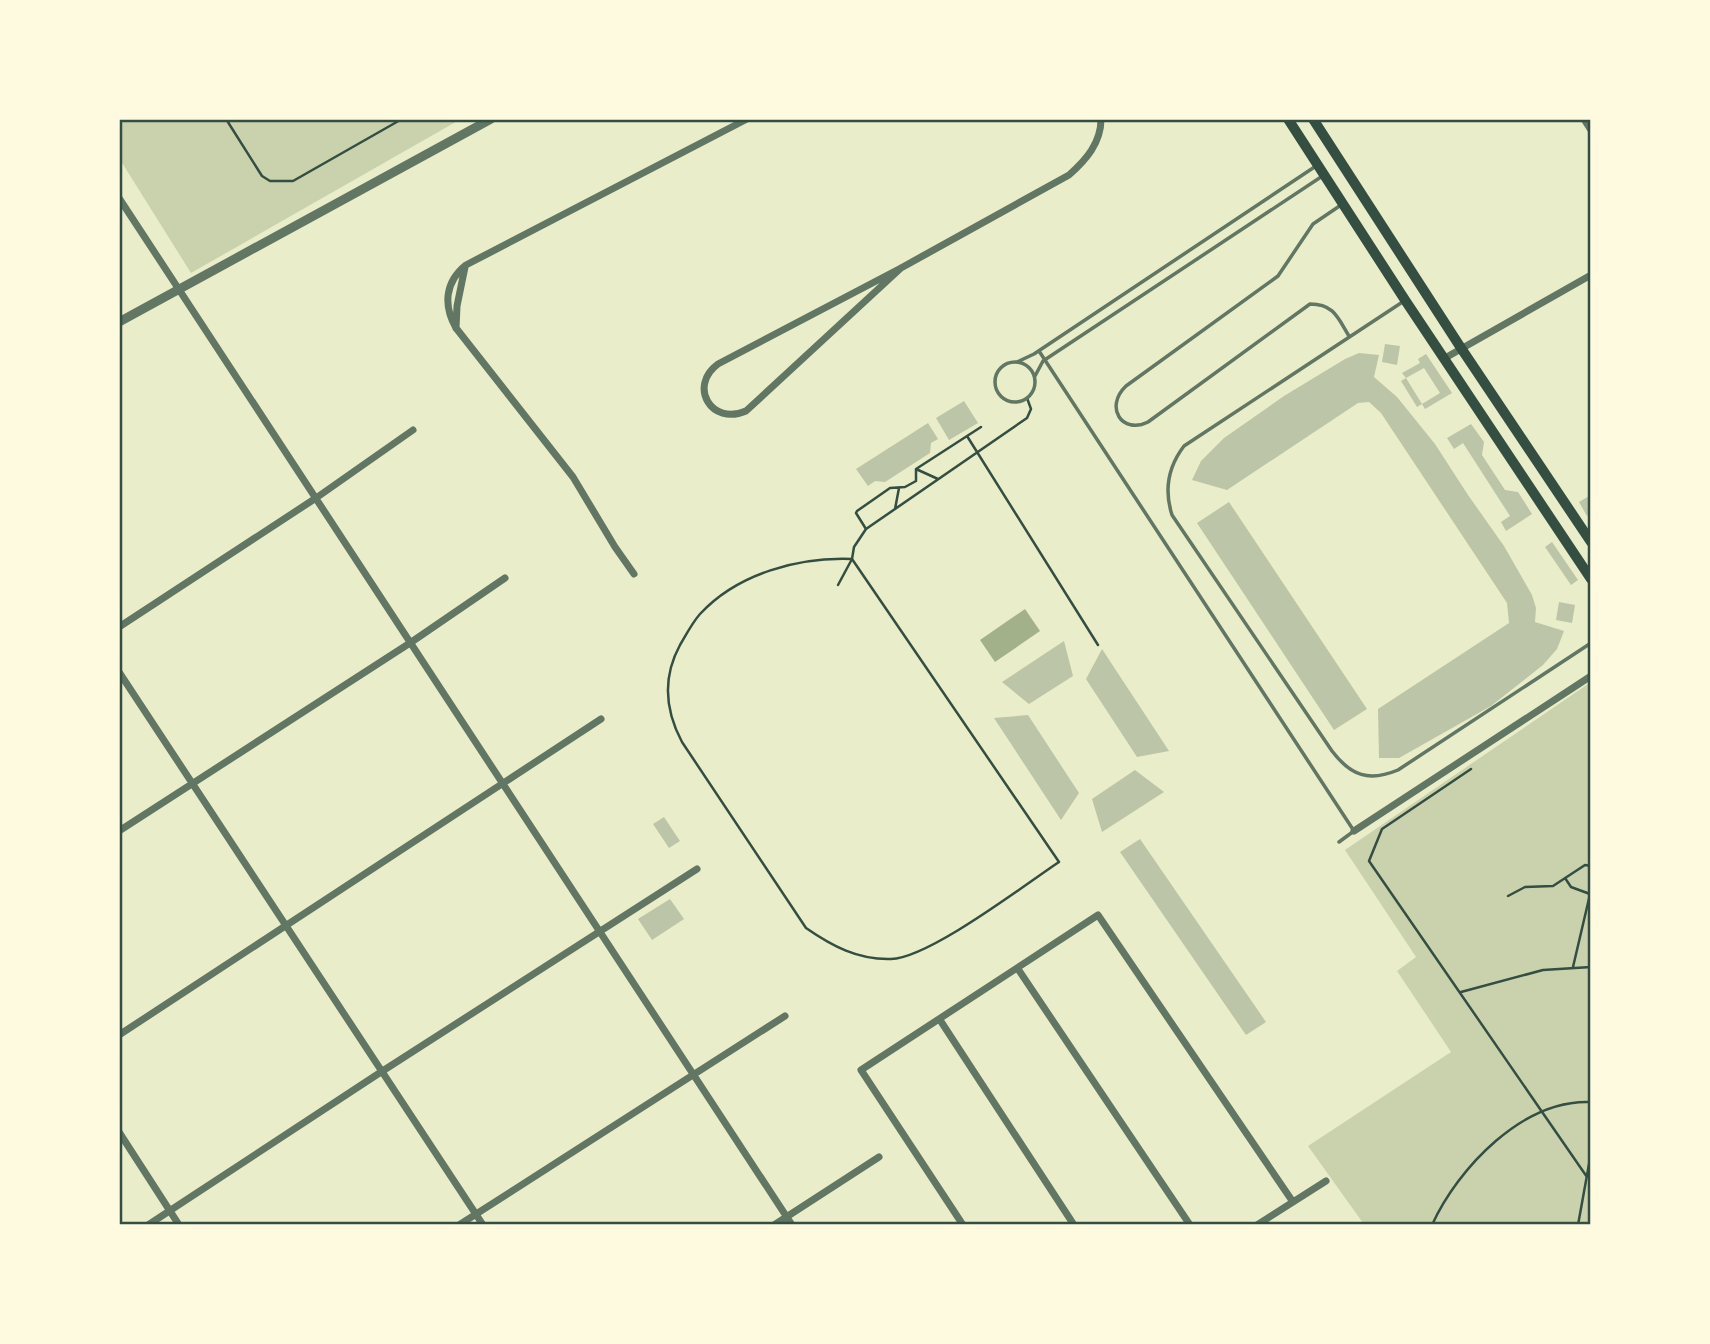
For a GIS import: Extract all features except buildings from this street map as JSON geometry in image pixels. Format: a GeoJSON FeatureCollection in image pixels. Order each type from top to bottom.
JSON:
{"type":"FeatureCollection","features":[{"type":"Feature","properties":{"kind":"main road"},"geometry":{"type":"LineString","coordinates":[[1288,119],[1591,579]]}},
{"type":"Feature","properties":{"kind":"main road"},"geometry":{"type":"LineString","coordinates":[[1313,119],[1591,542]]}},
{"type":"Feature","properties":{"kind":"street"},"geometry":{"type":"LineString","coordinates":[[119,323],[491,119]]}},
{"type":"Feature","properties":{"kind":"street"},"geometry":{"type":"LineString","coordinates":[[634,574],[573,477],[456,328],[459,293],[467,265],[747,119]]}},
{"type":"Feature","properties":{"kind":"street"},"geometry":{"type":"LineString","coordinates":[[901,268],[746,411],[727,415],[716,412],[708,403],[704,384],[707,375],[718,364],[1069,176],[1085,162],[1098,140],[1101,119]]}},
{"type":"Feature","properties":{"kind":"street"},"geometry":{"type":"LineString","coordinates":[[1584,119],[1591,130]]}},
{"type":"Feature","properties":{"kind":"street"},"geometry":{"type":"LineString","coordinates":[[119,198],[792,1225]]}},
{"type":"Feature","properties":{"kind":"street"},"geometry":{"type":"LineString","coordinates":[[1445,358],[1591,275]]}},
{"type":"Feature","properties":{"kind":"street"},"geometry":{"type":"LineString","coordinates":[[119,627],[316,498],[413,430]]}},
{"type":"Feature","properties":{"kind":"street"},"geometry":{"type":"LineString","coordinates":[[119,831],[411,643],[505,578]]}},
{"type":"Feature","properties":{"kind":"street"},"geometry":{"type":"LineString","coordinates":[[119,672],[483,1225]]}},
{"type":"Feature","properties":{"kind":"street"},"geometry":{"type":"LineString","coordinates":[[1354,831],[1591,676]]}},
{"type":"Feature","properties":{"kind":"street"},"geometry":{"type":"LineString","coordinates":[[119,1035],[601,719]]}},
{"type":"Feature","properties":{"kind":"street"},"geometry":{"type":"LineString","coordinates":[[148,1225],[698,869]]}},
{"type":"Feature","properties":{"kind":"street"},"geometry":{"type":"LineString","coordinates":[[963,1225],[861,1070],[1098,915],[1293,1202]]}},
{"type":"Feature","properties":{"kind":"street"},"geometry":{"type":"LineString","coordinates":[[1018,969],[1190,1225]]}},
{"type":"Feature","properties":{"kind":"street"},"geometry":{"type":"LineString","coordinates":[[459,1225],[785,1016]]}},
{"type":"Feature","properties":{"kind":"street"},"geometry":{"type":"LineString","coordinates":[[940,1020],[1074,1225]]}},
{"type":"Feature","properties":{"kind":"street"},"geometry":{"type":"LineString","coordinates":[[119,1132],[179,1225]]}},
{"type":"Feature","properties":{"kind":"street"},"geometry":{"type":"LineString","coordinates":[[774,1225],[878,1157]]}},
{"type":"Feature","properties":{"kind":"street"},"geometry":{"type":"LineString","coordinates":[[1257,1225],[1326,1181]]}},
{"type":"Feature","properties":{"kind":"lane"},"geometry":{"type":"LineString","coordinates":[[1318,165],[1039,351],[1001,367],[995,384],[1000,394],[1010,401],[1027,398],[1034,388],[1040,365],[1045,360],[1325,175]]}},
{"type":"Feature","properties":{"kind":"lane"},"geometry":{"type":"LineString","coordinates":[[1343,204],[1313,224],[1278,276],[1126,386],[1118,394],[1115,407],[1120,418],[1130,425],[1140,426],[1149,422],[1310,304],[1328,307],[1349,336]]}},
{"type":"Feature","properties":{"kind":"lane"},"geometry":{"type":"LineString","coordinates":[[1405,300],[1184,446],[1175,458],[1168,486],[1172,515],[1340,761],[1345,767],[1362,775],[1388,774],[1398,770],[1591,643]]}},
{"type":"Feature","properties":{"kind":"lane"},"geometry":{"type":"LineString","coordinates":[[1039,351],[1354,831],[1339,842]]}},
{"type":"Feature","properties":{"kind":"lane"},"geometry":{"type":"LineString","coordinates":[[1017,362],[1028,366],[1035,376]]}},
{"type":"Feature","properties":{"kind":"path"},"geometry":{"type":"LineString","coordinates":[[226,119],[262,176],[282,182],[293,180],[402,119]]}},
{"type":"Feature","properties":{"kind":"path"},"geometry":{"type":"LineString","coordinates":[[838,585],[852,559],[854,547],[866,529],[1027,418],[1031,409],[1027,398]]}},
{"type":"Feature","properties":{"kind":"path"},"geometry":{"type":"LineString","coordinates":[[916,469],[981,427]]}},
{"type":"Feature","properties":{"kind":"path"},"geometry":{"type":"LineString","coordinates":[[967,436],[1098,645]]}},
{"type":"Feature","properties":{"kind":"path"},"geometry":{"type":"LineString","coordinates":[[916,469],[939,479]]}},
{"type":"Feature","properties":{"kind":"path"},"geometry":{"type":"LineString","coordinates":[[866,529],[856,513],[857,510],[890,488],[905,487],[916,481],[916,469]]}},
{"type":"Feature","properties":{"kind":"path"},"geometry":{"type":"LineString","coordinates":[[895,510],[899,488]]}},
{"type":"Feature","properties":{"kind":"path"},"geometry":{"type":"LineString","coordinates":[[830,558],[852,559],[1059,862],[935,942],[909,955],[892,959],[845,951],[827,943],[806,928],[682,742],[670,716],[666,694],[676,653],[690,628],[706,608],[732,587],[797,563],[830,558]]}},
{"type":"Feature","properties":{"kind":"path"},"geometry":{"type":"LineString","coordinates":[[1475,767],[1382,830],[1369,861],[1587,1177]]}},
{"type":"Feature","properties":{"kind":"path"},"geometry":{"type":"LineString","coordinates":[[1508,896],[1525,887],[1549,888],[1585,864],[1591,866]]}},
{"type":"Feature","properties":{"kind":"path"},"geometry":{"type":"LineString","coordinates":[[1564,878],[1571,887],[1590,892],[1573,967]]}},
{"type":"Feature","properties":{"kind":"path"},"geometry":{"type":"LineString","coordinates":[[1459,992],[1516,975],[1543,970],[1591,967]]}},
{"type":"Feature","properties":{"kind":"path"},"geometry":{"type":"LineString","coordinates":[[1432,1225],[1451,1189],[1476,1160],[1503,1137],[1542,1112],[1569,1103],[1591,1102]]}},
{"type":"Feature","properties":{"kind":"path"},"geometry":{"type":"LineString","coordinates":[[1578,1225],[1591,1153]]}},
{"type":"Feature","properties":{"kind":"shaded area"},"geometry":{"type":"Polygon","coordinates":[[[119,119],[461,119],[191,273],[119,158],[119,119]]]}},
{"type":"Feature","properties":{"kind":"shaded area"},"geometry":{"type":"Polygon","coordinates":[[[1025,609],[1040,631],[995,662],[980,640],[1025,609]]]}},
{"type":"Feature","properties":{"kind":"shaded area"},"geometry":{"type":"Polygon","coordinates":[[[1591,682],[1591,1225],[1361,1225],[1363,1223],[1308,1146],[1451,1052],[1397,971],[1416,957],[1345,850],[1591,682]]]}}]}
